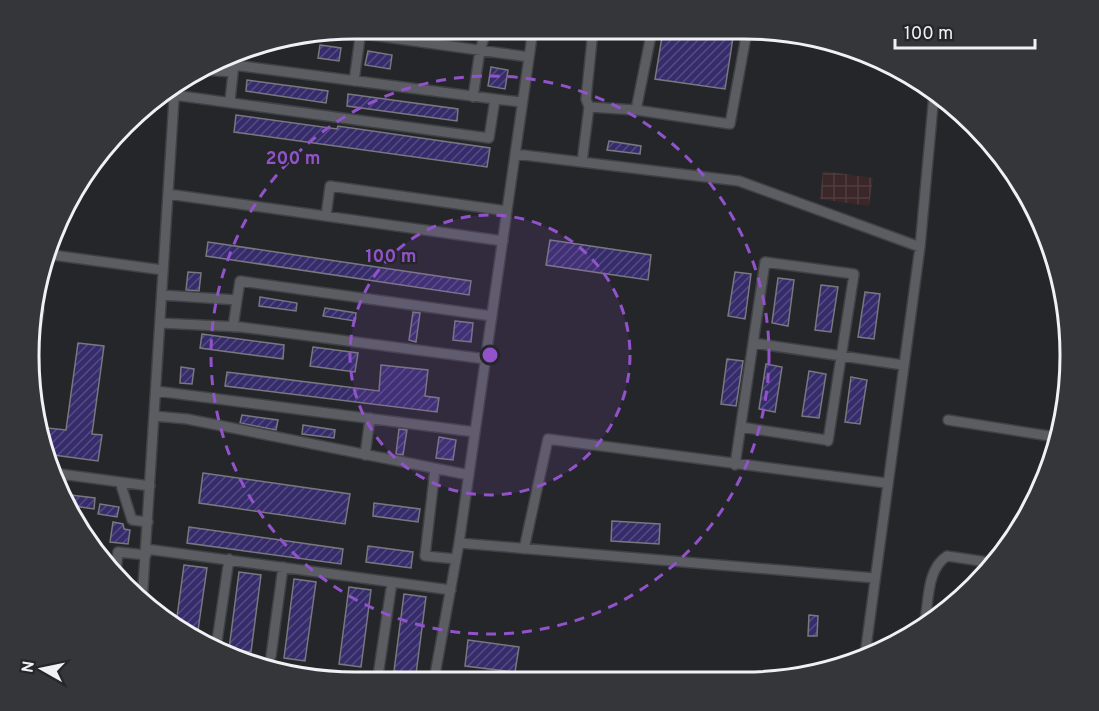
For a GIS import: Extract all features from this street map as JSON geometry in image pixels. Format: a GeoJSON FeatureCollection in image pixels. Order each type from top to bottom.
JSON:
{"type":"FeatureCollection","features":[{"type":"Feature","properties":{"kind":"street"},"geometry":{"type":"LineString","coordinates":[[354,81],[360,39]]}},
{"type":"Feature","properties":{"kind":"street"},"geometry":{"type":"LineString","coordinates":[[409,39],[529,57]]}},
{"type":"Feature","properties":{"kind":"street"},"geometry":{"type":"LineString","coordinates":[[473,96],[484,39]]}},
{"type":"Feature","properties":{"kind":"street"},"geometry":{"type":"LineString","coordinates":[[435,672],[476,432],[531,39]]}},
{"type":"Feature","properties":{"kind":"street"},"geometry":{"type":"LineString","coordinates":[[582,162],[590,107],[586,99],[592,39]]}},
{"type":"Feature","properties":{"kind":"street"},"geometry":{"type":"LineString","coordinates":[[636,110],[650,39]]}},
{"type":"Feature","properties":{"kind":"street"},"geometry":{"type":"LineString","coordinates":[[590,107],[636,110],[730,123],[746,39]]}},
{"type":"Feature","properties":{"kind":"street"},"geometry":{"type":"LineString","coordinates":[[230,101],[234,63]]}},
{"type":"Feature","properties":{"kind":"street"},"geometry":{"type":"LineString","coordinates":[[221,69],[354,81],[522,102]]}},
{"type":"Feature","properties":{"kind":"street"},"geometry":{"type":"LineString","coordinates":[[176,95],[489,138],[495,99]]}},
{"type":"Feature","properties":{"kind":"street"},"geometry":{"type":"LineString","coordinates":[[143,589],[174,96]]}},
{"type":"Feature","properties":{"kind":"street"},"geometry":{"type":"LineString","coordinates":[[866,648],[886,483],[920,247],[933,102]]}},
{"type":"Feature","properties":{"kind":"street"},"geometry":{"type":"LineString","coordinates":[[515,154],[739,181],[920,247]]}},
{"type":"Feature","properties":{"kind":"street"},"geometry":{"type":"LineString","coordinates":[[326,216],[330,186],[507,211]]}},
{"type":"Feature","properties":{"kind":"street"},"geometry":{"type":"LineString","coordinates":[[168,194],[503,242]]}},
{"type":"Feature","properties":{"kind":"street"},"geometry":{"type":"LineString","coordinates":[[56,255],[163,270]]}},
{"type":"Feature","properties":{"kind":"street"},"geometry":{"type":"LineString","coordinates":[[735,465],[765,262],[854,274],[827,441],[741,427]]}},
{"type":"Feature","properties":{"kind":"street"},"geometry":{"type":"LineString","coordinates":[[233,327],[240,281],[492,316]]}},
{"type":"Feature","properties":{"kind":"street"},"geometry":{"type":"LineString","coordinates":[[162,295],[237,300]]}},
{"type":"Feature","properties":{"kind":"street"},"geometry":{"type":"LineString","coordinates":[[160,322],[233,327],[486,359]]}},
{"type":"Feature","properties":{"kind":"street"},"geometry":{"type":"LineString","coordinates":[[753,343],[903,365]]}},
{"type":"Feature","properties":{"kind":"street"},"geometry":{"type":"LineString","coordinates":[[156,392],[476,432]]}},
{"type":"Feature","properties":{"kind":"street"},"geometry":{"type":"LineString","coordinates":[[154,416],[187,419],[469,475]]}},
{"type":"Feature","properties":{"kind":"street"},"geometry":{"type":"LineString","coordinates":[[366,455],[370,418]]}},
{"type":"Feature","properties":{"kind":"street"},"geometry":{"type":"LineString","coordinates":[[948,420],[1049,436]]}},
{"type":"Feature","properties":{"kind":"street"},"geometry":{"type":"LineString","coordinates":[[524,549],[548,439],[886,483]]}},
{"type":"Feature","properties":{"kind":"street"},"geometry":{"type":"LineString","coordinates":[[435,469],[425,556],[456,559]]}},
{"type":"Feature","properties":{"kind":"street"},"geometry":{"type":"LineString","coordinates":[[62,474],[150,486]]}},
{"type":"Feature","properties":{"kind":"street"},"geometry":{"type":"LineString","coordinates":[[120,482],[132,520],[148,522]]}},
{"type":"Feature","properties":{"kind":"street"},"geometry":{"type":"LineString","coordinates":[[459,543],[875,578]]}},
{"type":"Feature","properties":{"kind":"street"},"geometry":{"type":"LineString","coordinates":[[117,563],[118,552],[146,552],[229,559],[450,590]]}},
{"type":"Feature","properties":{"kind":"street"},"geometry":{"type":"LineString","coordinates":[[927,613],[934,569],[946,556],[983,561]]}},
{"type":"Feature","properties":{"kind":"street"},"geometry":{"type":"LineString","coordinates":[[217,640],[229,559]]}},
{"type":"Feature","properties":{"kind":"street"},"geometry":{"type":"LineString","coordinates":[[271,656],[283,567]]}},
{"type":"Feature","properties":{"kind":"street"},"geometry":{"type":"LineString","coordinates":[[380,669],[392,582]]}},
{"type":"Feature","properties":{"kind":"shaded area"},"geometry":{"type":"Polygon","coordinates":[[[823,171],[873,178],[869,206],[820,199],[823,171]]]}},
{"type":"Feature","properties":{"kind":"building"},"geometry":{"type":"Polygon","coordinates":[[[662,39],[733,39],[725,89],[655,79],[662,39]]]}},
{"type":"Feature","properties":{"kind":"building"},"geometry":{"type":"Polygon","coordinates":[[[320,45],[341,48],[339,61],[318,58],[320,45]]]}},
{"type":"Feature","properties":{"kind":"building"},"geometry":{"type":"Polygon","coordinates":[[[368,51],[392,55],[390,69],[365,65],[368,51]]]}},
{"type":"Feature","properties":{"kind":"building"},"geometry":{"type":"Polygon","coordinates":[[[491,67],[508,70],[505,89],[488,86],[491,67]]]}},
{"type":"Feature","properties":{"kind":"building"},"geometry":{"type":"Polygon","coordinates":[[[247,80],[328,91],[326,103],[246,91],[247,80]]]}},
{"type":"Feature","properties":{"kind":"building"},"geometry":{"type":"Polygon","coordinates":[[[348,94],[458,109],[457,121],[347,106],[348,94]]]}},
{"type":"Feature","properties":{"kind":"building"},"geometry":{"type":"Polygon","coordinates":[[[236,115],[337,129],[338,126],[490,148],[487,167],[234,132],[236,115]]]}},
{"type":"Feature","properties":{"kind":"building"},"geometry":{"type":"Polygon","coordinates":[[[609,141],[641,146],[640,154],[607,150],[609,141]]]}},
{"type":"Feature","properties":{"kind":"building"},"geometry":{"type":"Polygon","coordinates":[[[550,240],[651,255],[648,280],[546,265],[550,240]]]}},
{"type":"Feature","properties":{"kind":"building"},"geometry":{"type":"Polygon","coordinates":[[[208,242],[471,281],[469,295],[206,256],[208,242]]]}},
{"type":"Feature","properties":{"kind":"building"},"geometry":{"type":"Polygon","coordinates":[[[188,272],[201,273],[199,291],[186,290],[188,272]]]}},
{"type":"Feature","properties":{"kind":"building"},"geometry":{"type":"Polygon","coordinates":[[[735,272],[751,274],[745,319],[728,316],[735,272]]]}},
{"type":"Feature","properties":{"kind":"building"},"geometry":{"type":"Polygon","coordinates":[[[778,278],[794,280],[788,326],[772,323],[778,278]]]}},
{"type":"Feature","properties":{"kind":"building"},"geometry":{"type":"Polygon","coordinates":[[[821,285],[838,287],[831,332],[815,330],[821,285]]]}},
{"type":"Feature","properties":{"kind":"building"},"geometry":{"type":"Polygon","coordinates":[[[865,292],[880,294],[874,339],[858,337],[865,292]]]}},
{"type":"Feature","properties":{"kind":"building"},"geometry":{"type":"Polygon","coordinates":[[[260,297],[297,303],[296,311],[259,306],[260,297]]]}},
{"type":"Feature","properties":{"kind":"building"},"geometry":{"type":"Polygon","coordinates":[[[325,308],[356,313],[355,321],[323,316],[325,308]]]}},
{"type":"Feature","properties":{"kind":"building"},"geometry":{"type":"Polygon","coordinates":[[[413,312],[420,313],[416,342],[409,340],[413,312]]]}},
{"type":"Feature","properties":{"kind":"building"},"geometry":{"type":"Polygon","coordinates":[[[455,321],[473,323],[471,342],[453,340],[455,321]]]}},
{"type":"Feature","properties":{"kind":"building"},"geometry":{"type":"Polygon","coordinates":[[[202,334],[284,345],[283,359],[200,348],[202,334]]]}},
{"type":"Feature","properties":{"kind":"building"},"geometry":{"type":"Polygon","coordinates":[[[78,343],[104,346],[92,434],[102,435],[98,461],[55,455],[48,428],[66,430],[78,343]]]}},
{"type":"Feature","properties":{"kind":"building"},"geometry":{"type":"Polygon","coordinates":[[[313,347],[358,353],[355,372],[310,366],[313,347]]]}},
{"type":"Feature","properties":{"kind":"building"},"geometry":{"type":"Polygon","coordinates":[[[727,359],[743,361],[736,406],[721,404],[727,359]]]}},
{"type":"Feature","properties":{"kind":"building"},"geometry":{"type":"Polygon","coordinates":[[[766,364],[782,367],[775,412],[759,409],[766,364]]]}},
{"type":"Feature","properties":{"kind":"building"},"geometry":{"type":"Polygon","coordinates":[[[381,365],[428,370],[425,396],[439,398],[437,412],[225,386],[227,372],[379,391],[381,365]]]}},
{"type":"Feature","properties":{"kind":"building"},"geometry":{"type":"Polygon","coordinates":[[[181,367],[194,369],[192,384],[180,383],[181,367]]]}},
{"type":"Feature","properties":{"kind":"building"},"geometry":{"type":"Polygon","coordinates":[[[809,371],[826,374],[819,418],[802,416],[809,371]]]}},
{"type":"Feature","properties":{"kind":"building"},"geometry":{"type":"Polygon","coordinates":[[[851,377],[867,380],[860,424],[845,422],[851,377]]]}},
{"type":"Feature","properties":{"kind":"building"},"geometry":{"type":"Polygon","coordinates":[[[242,415],[278,420],[276,430],[240,423],[242,415]]]}},
{"type":"Feature","properties":{"kind":"building"},"geometry":{"type":"Polygon","coordinates":[[[303,425],[335,430],[334,438],[302,434],[303,425]]]}},
{"type":"Feature","properties":{"kind":"building"},"geometry":{"type":"Polygon","coordinates":[[[399,429],[407,430],[403,455],[396,454],[399,429]]]}},
{"type":"Feature","properties":{"kind":"building"},"geometry":{"type":"Polygon","coordinates":[[[439,437],[456,440],[453,460],[436,458],[439,437]]]}},
{"type":"Feature","properties":{"kind":"building"},"geometry":{"type":"Polygon","coordinates":[[[203,473],[350,494],[345,524],[199,503],[203,473]]]}},
{"type":"Feature","properties":{"kind":"building"},"geometry":{"type":"Polygon","coordinates":[[[72,495],[95,498],[94,509],[77,507],[72,495]]]}},
{"type":"Feature","properties":{"kind":"building"},"geometry":{"type":"Polygon","coordinates":[[[374,503],[420,509],[418,522],[373,516],[374,503]]]}},
{"type":"Feature","properties":{"kind":"building"},"geometry":{"type":"Polygon","coordinates":[[[100,504],[119,507],[117,517],[98,514],[100,504]]]}},
{"type":"Feature","properties":{"kind":"building"},"geometry":{"type":"Polygon","coordinates":[[[612,521],[660,524],[659,544],[611,541],[612,521]]]}},
{"type":"Feature","properties":{"kind":"building"},"geometry":{"type":"Polygon","coordinates":[[[113,522],[123,524],[124,529],[130,530],[128,544],[110,542],[113,522]]]}},
{"type":"Feature","properties":{"kind":"building"},"geometry":{"type":"Polygon","coordinates":[[[189,527],[343,549],[341,564],[187,543],[189,527]]]}},
{"type":"Feature","properties":{"kind":"building"},"geometry":{"type":"Polygon","coordinates":[[[368,546],[413,552],[411,568],[366,562],[368,546]]]}},
{"type":"Feature","properties":{"kind":"building"},"geometry":{"type":"Polygon","coordinates":[[[184,565],[207,568],[198,630],[177,617],[184,565]]]}},
{"type":"Feature","properties":{"kind":"building"},"geometry":{"type":"Polygon","coordinates":[[[239,572],[261,575],[251,652],[229,646],[239,572]]]}},
{"type":"Feature","properties":{"kind":"building"},"geometry":{"type":"Polygon","coordinates":[[[294,579],[316,582],[305,661],[284,658],[294,579]]]}},
{"type":"Feature","properties":{"kind":"building"},"geometry":{"type":"Polygon","coordinates":[[[349,587],[371,590],[361,667],[339,664],[349,587]]]}},
{"type":"Feature","properties":{"kind":"building"},"geometry":{"type":"Polygon","coordinates":[[[404,594],[426,597],[416,672],[394,671],[404,594]]]}},
{"type":"Feature","properties":{"kind":"building"},"geometry":{"type":"Polygon","coordinates":[[[809,615],[818,616],[817,636],[808,636],[809,615]]]}},
{"type":"Feature","properties":{"kind":"building"},"geometry":{"type":"Polygon","coordinates":[[[468,640],[519,647],[515,672],[465,666],[468,640]]]}}]}
